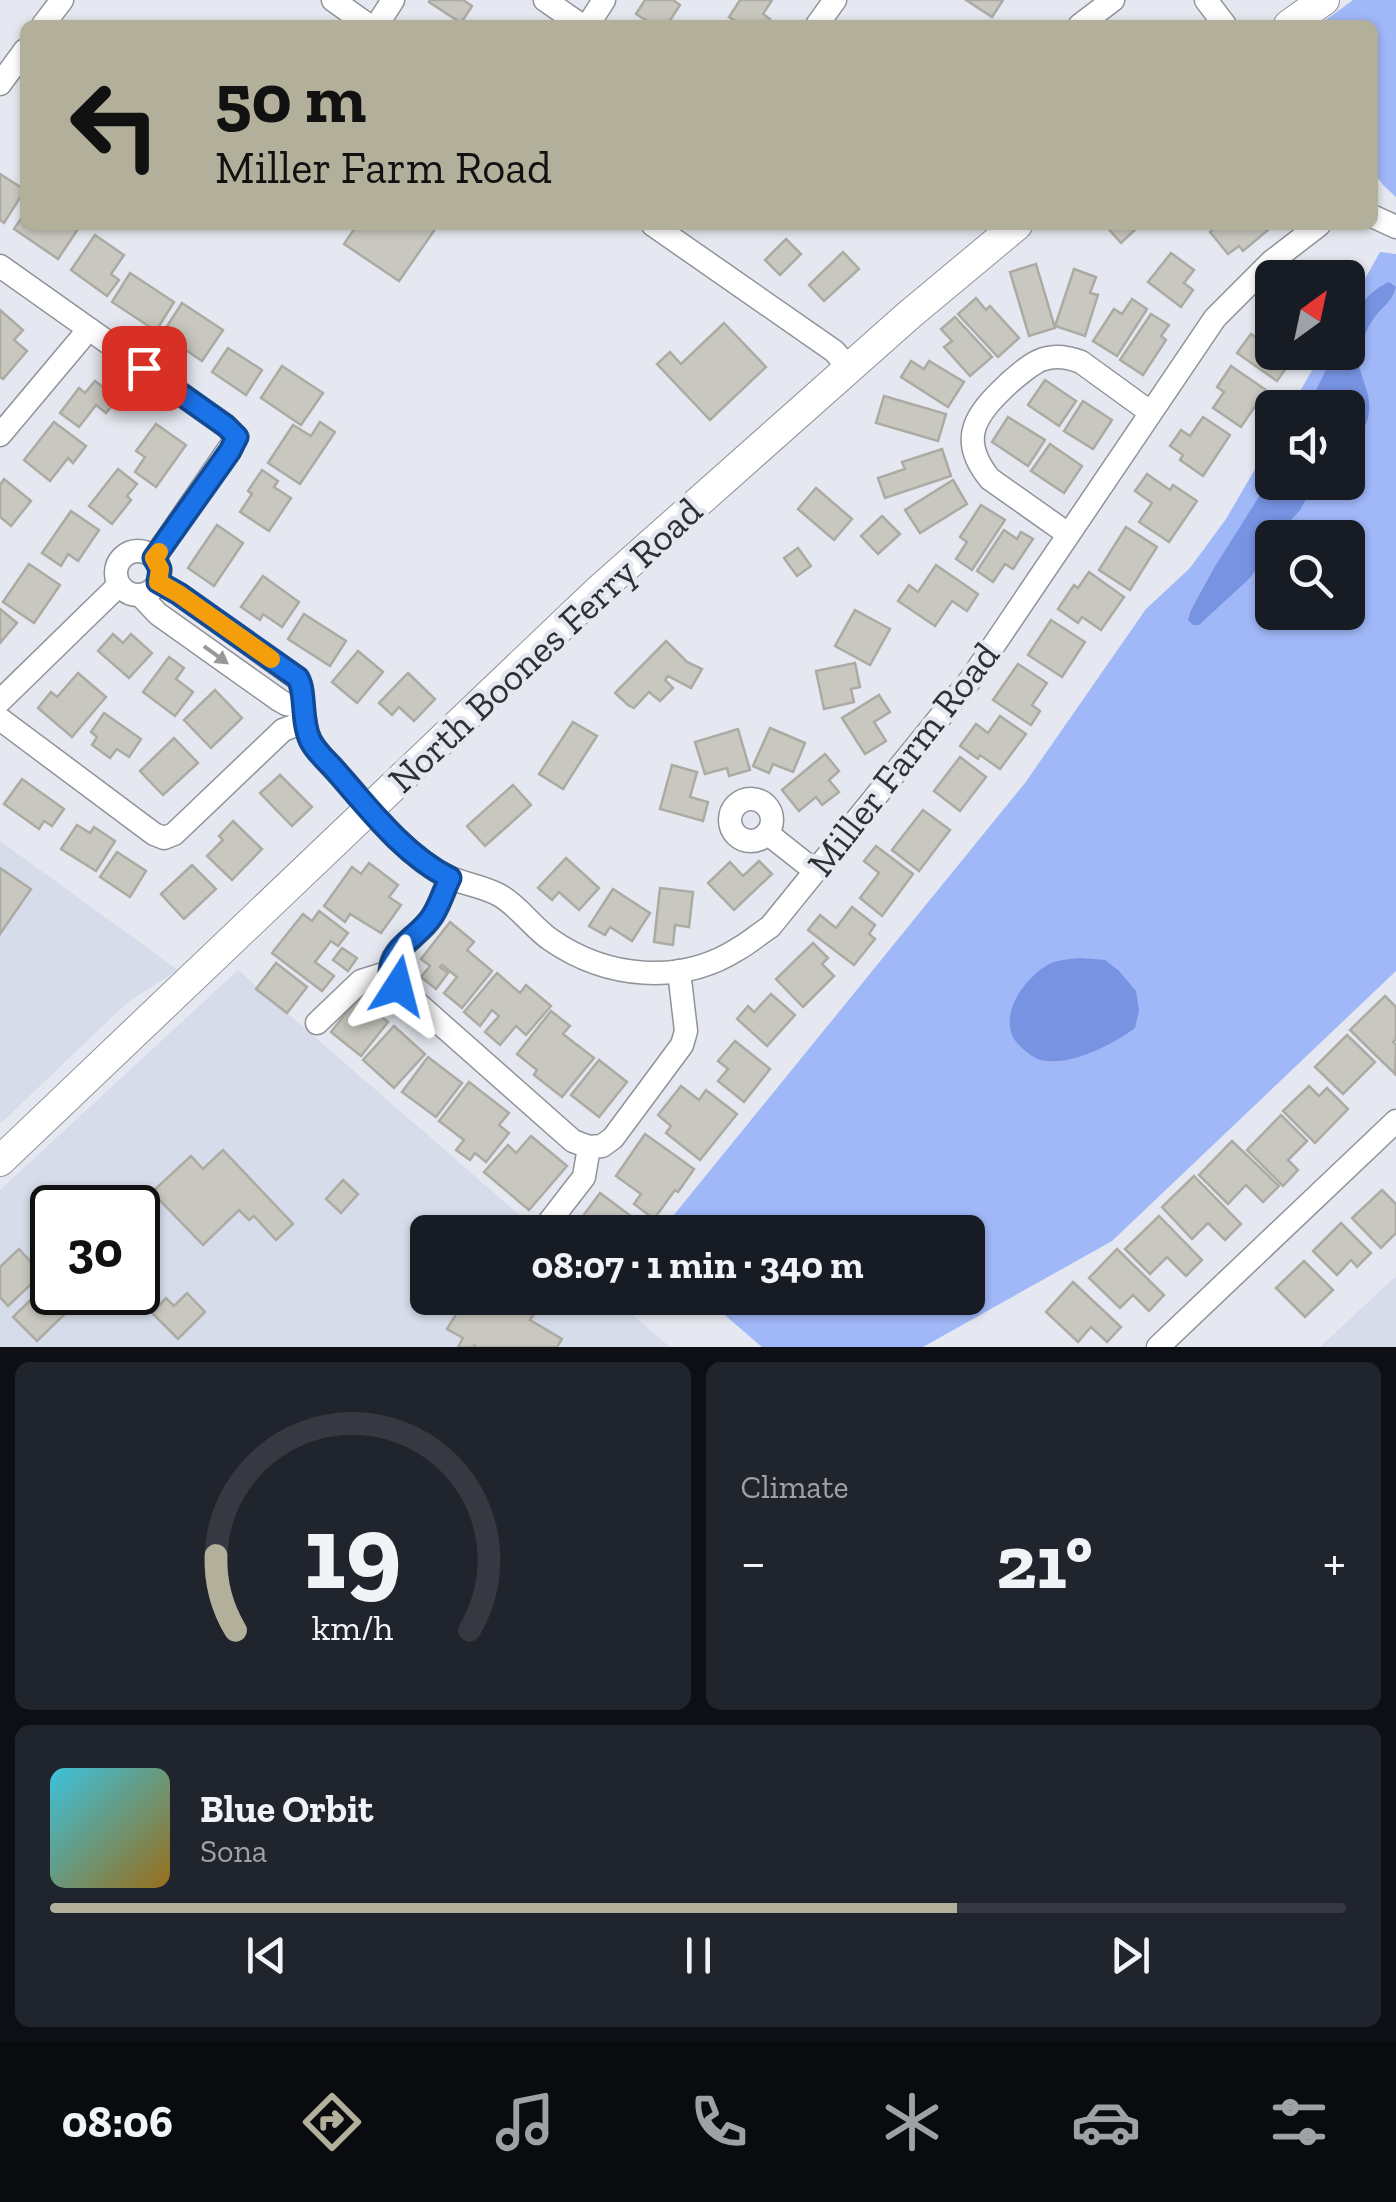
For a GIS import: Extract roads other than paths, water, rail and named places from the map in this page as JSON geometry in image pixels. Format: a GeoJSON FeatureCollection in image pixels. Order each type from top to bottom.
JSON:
{"type":"FeatureCollection","features":[{"type":"Feature","properties":{"kind":"main road"},"geometry":{"type":"LineString","coordinates":[[1296,20],[1324,0]]}},
{"type":"Feature","properties":{"kind":"main road","name":"North Boones Ferry Road"},"geometry":{"type":"LineString","coordinates":[[0,1161],[598,592],[1010,230]]}},
{"type":"Feature","properties":{"kind":"street"},"geometry":{"type":"LineString","coordinates":[[47,20],[62,0]]}},
{"type":"Feature","properties":{"kind":"street"},"geometry":{"type":"LineString","coordinates":[[333,0],[361,20]]}},
{"type":"Feature","properties":{"kind":"street"},"geometry":{"type":"LineString","coordinates":[[545,0],[576,20]]}},
{"type":"Feature","properties":{"kind":"street"},"geometry":{"type":"LineString","coordinates":[[588,20],[604,0]]}},
{"type":"Feature","properties":{"kind":"street"},"geometry":{"type":"LineString","coordinates":[[1087,20],[1113,0]]}},
{"type":"Feature","properties":{"kind":"street"},"geometry":{"type":"LineString","coordinates":[[1206,0],[1221,20]]}},
{"type":"Feature","properties":{"kind":"street"},"geometry":{"type":"LineString","coordinates":[[0,84],[20,57]]}},
{"type":"Feature","properties":{"kind":"street"},"geometry":{"type":"LineString","coordinates":[[660,230],[834,351],[849,368]]}},
{"type":"Feature","properties":{"kind":"street","name":"Miller Farm Road"},"geometry":{"type":"LineString","coordinates":[[303,714],[314,746],[419,859],[450,878],[504,897],[541,933],[584,960],[643,973],[679,972],[712,962],[770,927],[971,679],[1214,318],[1271,262],[1313,230]]}},
{"type":"Feature","properties":{"kind":"street"},"geometry":{"type":"LineString","coordinates":[[0,266],[237,437],[154,558]]}},
{"type":"Feature","properties":{"kind":"street"},"geometry":{"type":"LineString","coordinates":[[0,435],[89,329]]}},
{"type":"Feature","properties":{"kind":"street"},"geometry":{"type":"LineString","coordinates":[[1068,534],[990,479],[982,469],[973,434],[986,404],[1031,364],[1041,359],[1069,358],[1081,362],[1150,412]]}},
{"type":"Feature","properties":{"kind":"street"},"geometry":{"type":"LineString","coordinates":[[0,701],[139,587],[160,569],[145,552],[126,554],[115,571],[139,587],[158,614],[303,714],[174,834],[164,838],[0,720]]}},
{"type":"Feature","properties":{"kind":"street"},"geometry":{"type":"LineString","coordinates":[[767,833],[815,870]]}},
{"type":"Feature","properties":{"kind":"street"},"geometry":{"type":"LineString","coordinates":[[450,878],[432,918],[396,953],[390,972],[398,986],[573,1141],[588,1147],[602,1146],[613,1138],[682,1045],[686,1031],[679,972]]}},
{"type":"Feature","properties":{"kind":"street"},"geometry":{"type":"LineString","coordinates":[[317,1023],[361,981],[390,972]]}},
{"type":"Feature","properties":{"kind":"street"},"geometry":{"type":"LineString","coordinates":[[1158,1347],[1396,1121]]}},
{"type":"Feature","properties":{"kind":"street"},"geometry":{"type":"LineString","coordinates":[[555,1215],[584,1177],[588,1147]]}}]}
